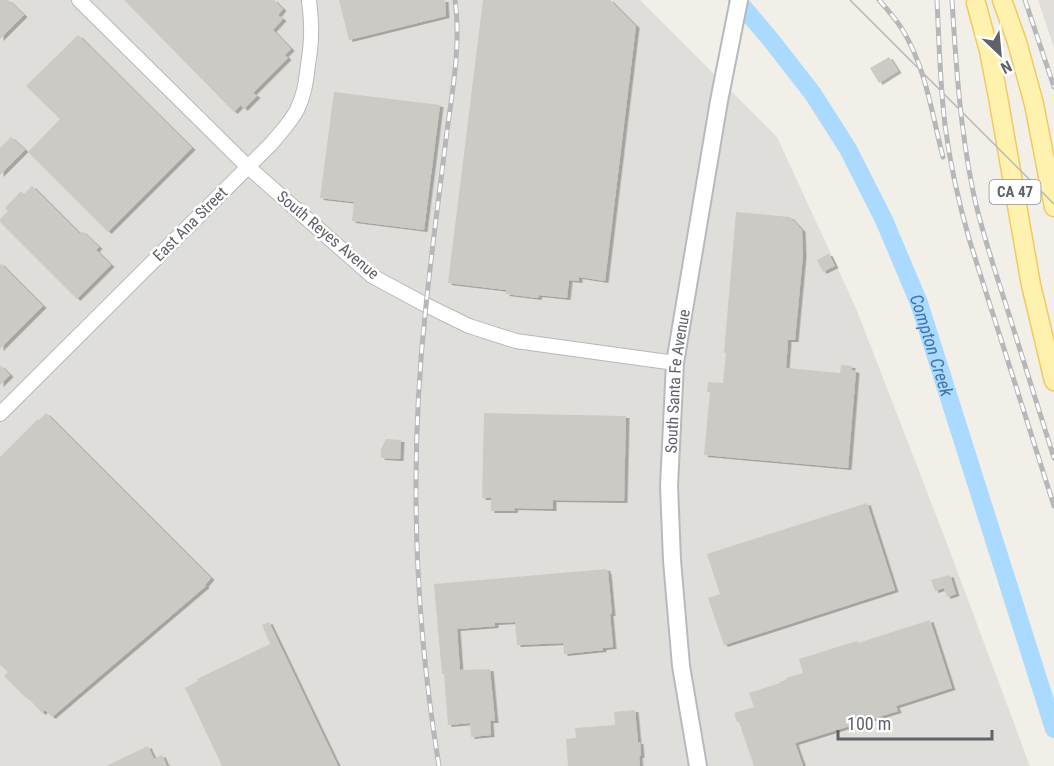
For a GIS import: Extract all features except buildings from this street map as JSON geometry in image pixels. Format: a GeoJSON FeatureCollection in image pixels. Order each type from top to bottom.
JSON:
{"type":"FeatureCollection","features":[{"type":"Feature","properties":{"kind":"main road","name":"South Santa Fe Avenue"},"geometry":{"type":"LineString","coordinates":[[698,766],[681,666],[672,560],[669,486],[675,363],[739,0]]}},
{"type":"Feature","properties":{"kind":"main road","name":"CA 47"},"geometry":{"type":"LineString","coordinates":[[1002,0],[1017,42],[1034,104],[1054,207]]}},
{"type":"Feature","properties":{"kind":"main road","name":"CA 47"},"geometry":{"type":"LineString","coordinates":[[976,3],[996,86],[1031,285],[1054,381]]}},
{"type":"Feature","properties":{"kind":"street","name":"South Reyes Avenue"},"geometry":{"type":"LineString","coordinates":[[79,0],[248,166],[372,276],[464,323],[516,342],[675,363]]}},
{"type":"Feature","properties":{"kind":"street","name":"East Ana Street"},"geometry":{"type":"LineString","coordinates":[[0,414],[286,127],[296,113],[306,86],[312,42],[309,0]]}},
{"type":"Feature","properties":{"kind":"shaded area"},"geometry":{"type":"Polygon","coordinates":[[[0,0],[640,0],[777,137],[856,308],[1030,766],[0,766],[0,0]]]}},
{"type":"Feature","properties":{"kind":"shaded area"},"geometry":{"type":"Polygon","coordinates":[[[1038,0],[1054,0],[1054,48],[1038,0]]]}},
{"type":"Feature","properties":{"kind":"waterway","name":"Compton Creek"},"geometry":{"type":"LineString","coordinates":[[737,0],[813,94],[848,149],[884,220],[919,303],[1054,729]]}},
{"type":"Feature","properties":{"kind":"tram line"},"geometry":{"type":"LineString","coordinates":[[850,0],[1054,204]]}},
{"type":"Feature","properties":{"kind":"railway"},"geometry":{"type":"LineString","coordinates":[[439,766],[419,594],[417,421],[433,240],[456,66],[455,0]]}},
{"type":"Feature","properties":{"kind":"railway"},"geometry":{"type":"LineString","coordinates":[[879,0],[900,25],[917,59],[943,157]]}},
{"type":"Feature","properties":{"kind":"railway"},"geometry":{"type":"LineString","coordinates":[[937,0],[945,125],[959,199],[970,242],[1054,506]]}},
{"type":"Feature","properties":{"kind":"railway"},"geometry":{"type":"LineString","coordinates":[[952,0],[962,120],[976,206],[1054,458]]}},
{"type":"Feature","properties":{"kind":"railway"},"geometry":{"type":"LineString","coordinates":[[1025,0],[1054,87]]}}]}
